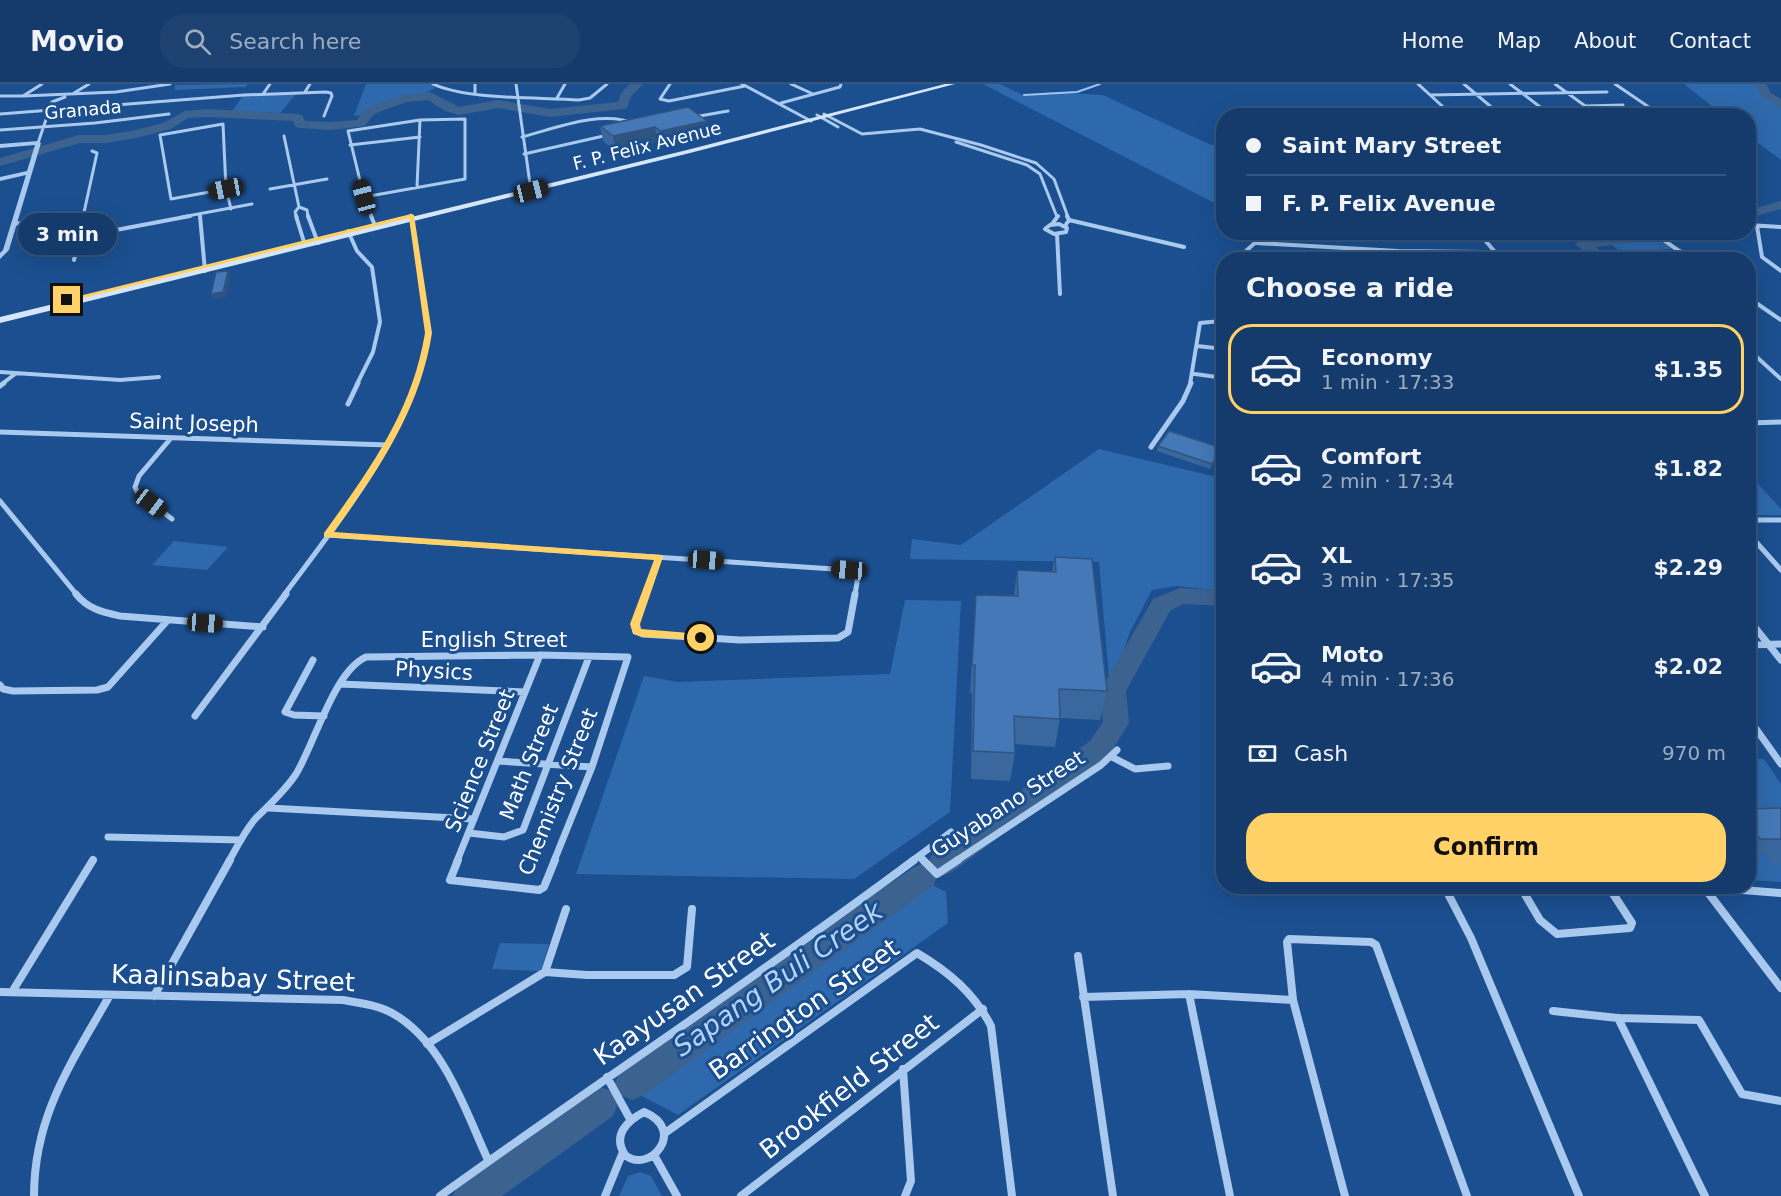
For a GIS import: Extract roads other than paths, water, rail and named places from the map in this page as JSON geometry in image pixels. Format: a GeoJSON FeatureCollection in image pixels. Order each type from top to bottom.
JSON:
{"type":"FeatureCollection","features":[{"type":"Feature","properties":{"kind":"main road","name":"F. P. Felix Avenue"},"geometry":{"type":"LineString","coordinates":[[823,116],[938,84]]}},
{"type":"Feature","properties":{"kind":"main road","name":"F. P. Felix Avenue"},"geometry":{"type":"LineString","coordinates":[[0,315],[375,227],[952,84]]}},
{"type":"Feature","properties":{"kind":"main road","name":"F. P. Felix Avenue"},"geometry":{"type":"LineString","coordinates":[[0,320],[304,242],[317,241]]}},
{"type":"Feature","properties":{"kind":"street"},"geometry":{"type":"LineString","coordinates":[[22,96],[42,84]]}},
{"type":"Feature","properties":{"kind":"street"},"geometry":{"type":"LineString","coordinates":[[0,257],[6,250],[42,127],[52,102],[89,84]]}},
{"type":"Feature","properties":{"kind":"street"},"geometry":{"type":"LineString","coordinates":[[147,87],[150,84]]}},
{"type":"Feature","properties":{"kind":"street"},"geometry":{"type":"LineString","coordinates":[[0,96],[71,94],[170,84]]}},
{"type":"Feature","properties":{"kind":"street"},"geometry":{"type":"LineString","coordinates":[[263,94],[270,84]]}},
{"type":"Feature","properties":{"kind":"street"},"geometry":{"type":"LineString","coordinates":[[305,92],[310,84]]}},
{"type":"Feature","properties":{"kind":"street"},"geometry":{"type":"LineString","coordinates":[[433,84],[440,89],[475,93],[586,99],[599,92],[607,84]]}},
{"type":"Feature","properties":{"kind":"street"},"geometry":{"type":"LineString","coordinates":[[475,84],[475,93]]}},
{"type":"Feature","properties":{"kind":"street"},"geometry":{"type":"LineString","coordinates":[[516,84],[530,189]]}},
{"type":"Feature","properties":{"kind":"street"},"geometry":{"type":"LineString","coordinates":[[556,98],[565,84]]}},
{"type":"Feature","properties":{"kind":"street"},"geometry":{"type":"LineString","coordinates":[[670,84],[660,99],[669,101],[743,85],[808,119]]}},
{"type":"Feature","properties":{"kind":"street"},"geometry":{"type":"LineString","coordinates":[[791,84],[813,94]]}},
{"type":"Feature","properties":{"kind":"street"},"geometry":{"type":"LineString","coordinates":[[781,103],[840,87],[841,84]]}},
{"type":"Feature","properties":{"kind":"street"},"geometry":{"type":"LineString","coordinates":[[1418,84],[1444,108]]}},
{"type":"Feature","properties":{"kind":"street"},"geometry":{"type":"LineString","coordinates":[[1464,84],[1493,108]]}},
{"type":"Feature","properties":{"kind":"street"},"geometry":{"type":"LineString","coordinates":[[1510,84],[1542,108]]}},
{"type":"Feature","properties":{"kind":"street"},"geometry":{"type":"LineString","coordinates":[[1555,84],[1589,108]]}},
{"type":"Feature","properties":{"kind":"street"},"geometry":{"type":"LineString","coordinates":[[1615,84],[1650,108]]}},
{"type":"Feature","properties":{"kind":"street"},"geometry":{"type":"LineString","coordinates":[[1430,95],[1606,92]]}},
{"type":"Feature","properties":{"kind":"street"},"geometry":{"type":"LineString","coordinates":[[0,114],[120,107],[198,97],[331,93],[324,116]]}},
{"type":"Feature","properties":{"kind":"street"},"geometry":{"type":"LineString","coordinates":[[1586,106],[1623,105]]}},
{"type":"Feature","properties":{"kind":"street"},"geometry":{"type":"LineString","coordinates":[[684,119],[728,111]]}},
{"type":"Feature","properties":{"kind":"street","name":"Granada"},"geometry":{"type":"LineString","coordinates":[[0,130],[169,114]]}},
{"type":"Feature","properties":{"kind":"street"},"geometry":{"type":"LineString","coordinates":[[823,116],[862,134],[920,129],[981,145],[1036,163],[1054,178],[1069,220]]}},
{"type":"Feature","properties":{"kind":"street"},"geometry":{"type":"LineString","coordinates":[[823,116],[861,137],[918,133],[975,148],[1026,165],[1040,174],[1058,216],[1046,229],[1057,234],[1066,232],[1065,226],[1069,220]]}},
{"type":"Feature","properties":{"kind":"street"},"geometry":{"type":"LineString","coordinates":[[364,197],[466,178],[466,120],[464,118],[420,120],[347,132],[364,197],[375,227]]}},
{"type":"Feature","properties":{"kind":"street"},"geometry":{"type":"LineString","coordinates":[[522,137],[611,118],[631,120],[641,128],[630,130]]}},
{"type":"Feature","properties":{"kind":"street"},"geometry":{"type":"LineString","coordinates":[[417,187],[420,120]]}},
{"type":"Feature","properties":{"kind":"street"},"geometry":{"type":"LineString","coordinates":[[226,189],[171,199],[159,138],[166,133],[222,124],[226,189],[231,209]]}},
{"type":"Feature","properties":{"kind":"street"},"geometry":{"type":"LineString","coordinates":[[524,154],[609,135]]}},
{"type":"Feature","properties":{"kind":"street"},"geometry":{"type":"LineString","coordinates":[[284,136],[299,207]]}},
{"type":"Feature","properties":{"kind":"street"},"geometry":{"type":"LineString","coordinates":[[350,145],[420,137]]}},
{"type":"Feature","properties":{"kind":"street"},"geometry":{"type":"LineString","coordinates":[[975,148],[981,145]]}},
{"type":"Feature","properties":{"kind":"street"},"geometry":{"type":"LineString","coordinates":[[0,146],[36,148]]}},
{"type":"Feature","properties":{"kind":"street"},"geometry":{"type":"LineString","coordinates":[[74,260],[97,153],[92,151]]}},
{"type":"Feature","properties":{"kind":"street"},"geometry":{"type":"LineString","coordinates":[[0,179],[29,172]]}},
{"type":"Feature","properties":{"kind":"street"},"geometry":{"type":"LineString","coordinates":[[1040,174],[1049,172]]}},
{"type":"Feature","properties":{"kind":"street"},"geometry":{"type":"LineString","coordinates":[[270,189],[327,179]]}},
{"type":"Feature","properties":{"kind":"street"},"geometry":{"type":"LineString","coordinates":[[80,237],[252,204]]}},
{"type":"Feature","properties":{"kind":"street"},"geometry":{"type":"LineString","coordinates":[[299,207],[307,210],[308,220],[317,241]]}},
{"type":"Feature","properties":{"kind":"street"},"geometry":{"type":"LineString","coordinates":[[299,207],[295,212],[304,242]]}},
{"type":"Feature","properties":{"kind":"street"},"geometry":{"type":"LineString","coordinates":[[14,225],[84,213]]}},
{"type":"Feature","properties":{"kind":"street"},"geometry":{"type":"LineString","coordinates":[[200,215],[205,268]]}},
{"type":"Feature","properties":{"kind":"street"},"geometry":{"type":"LineString","coordinates":[[195,716],[263,627],[377,465],[407,409],[429,333],[411,217]]}},
{"type":"Feature","properties":{"kind":"street"},"geometry":{"type":"LineString","coordinates":[[1069,220],[1184,248]]}},
{"type":"Feature","properties":{"kind":"street"},"geometry":{"type":"LineString","coordinates":[[1052,224],[1065,226]]}},
{"type":"Feature","properties":{"kind":"street"},"geometry":{"type":"LineString","coordinates":[[1781,226],[1773,228],[1757,226],[1762,257],[1781,271]]}},
{"type":"Feature","properties":{"kind":"street"},"geometry":{"type":"LineString","coordinates":[[1773,228],[1781,233]]}},
{"type":"Feature","properties":{"kind":"street"},"geometry":{"type":"LineString","coordinates":[[348,404],[373,352],[380,322],[372,267],[357,251],[349,233]]}},
{"type":"Feature","properties":{"kind":"street"},"geometry":{"type":"LineString","coordinates":[[1057,234],[1060,294]]}},
{"type":"Feature","properties":{"kind":"street"},"geometry":{"type":"LineString","coordinates":[[1245,252],[1259,240]]}},
{"type":"Feature","properties":{"kind":"street"},"geometry":{"type":"LineString","coordinates":[[1484,240],[1494,252]]}},
{"type":"Feature","properties":{"kind":"street"},"geometry":{"type":"LineString","coordinates":[[1662,240],[1680,252]]}},
{"type":"Feature","properties":{"kind":"street"},"geometry":{"type":"LineString","coordinates":[[1256,243],[1494,252]]}},
{"type":"Feature","properties":{"kind":"street"},"geometry":{"type":"LineString","coordinates":[[1756,303],[1781,320]]}},
{"type":"Feature","properties":{"kind":"street"},"geometry":{"type":"LineString","coordinates":[[1151,447],[1183,401],[1195,374],[1200,323],[1216,321]]}},
{"type":"Feature","properties":{"kind":"street"},"geometry":{"type":"LineString","coordinates":[[1197,346],[1216,348]]}},
{"type":"Feature","properties":{"kind":"street"},"geometry":{"type":"LineString","coordinates":[[1756,356],[1781,379]]}},
{"type":"Feature","properties":{"kind":"street"},"geometry":{"type":"LineString","coordinates":[[0,372],[120,380],[159,377]]}},
{"type":"Feature","properties":{"kind":"street"},"geometry":{"type":"LineString","coordinates":[[0,386],[16,373]]}},
{"type":"Feature","properties":{"kind":"street"},"geometry":{"type":"LineString","coordinates":[[1195,374],[1216,377]]}},
{"type":"Feature","properties":{"kind":"street"},"geometry":{"type":"LineString","coordinates":[[1756,423],[1781,422]]}},
{"type":"Feature","properties":{"kind":"street","name":"Saint Joseph"},"geometry":{"type":"LineString","coordinates":[[0,432],[388,445]]}},
{"type":"Feature","properties":{"kind":"street"},"geometry":{"type":"LineString","coordinates":[[171,438],[139,476],[135,487],[138,493],[172,519]]}},
{"type":"Feature","properties":{"kind":"street"},"geometry":{"type":"LineString","coordinates":[[0,501],[84,604],[99,611],[120,616],[263,627]]}},
{"type":"Feature","properties":{"kind":"street"},"geometry":{"type":"LineString","coordinates":[[1756,520],[1781,520]]}},
{"type":"Feature","properties":{"kind":"street"},"geometry":{"type":"LineString","coordinates":[[327,535],[659,557],[849,570],[858,576],[848,632],[838,638],[740,640],[643,634],[636,631],[635,624],[659,557]]}},
{"type":"Feature","properties":{"kind":"street"},"geometry":{"type":"LineString","coordinates":[[1756,542],[1781,570]]}},
{"type":"Feature","properties":{"kind":"street"},"geometry":{"type":"LineString","coordinates":[[0,684],[3,689],[13,691],[97,690],[108,687],[166,621]]}},
{"type":"Feature","properties":{"kind":"street"},"geometry":{"type":"LineString","coordinates":[[1756,629],[1781,660]]}},
{"type":"Feature","properties":{"kind":"street"},"geometry":{"type":"LineString","coordinates":[[1756,645],[1781,644]]}},
{"type":"Feature","properties":{"kind":"street","name":"English Street"},"geometry":{"type":"LineString","coordinates":[[340,684],[360,659],[540,655],[628,657]]}},
{"type":"Feature","properties":{"kind":"street","name":"Science Street"},"geometry":{"type":"LineString","coordinates":[[450,880],[540,655]]}},
{"type":"Feature","properties":{"kind":"street","name":"Math Street"},"geometry":{"type":"LineString","coordinates":[[469,833],[509,837],[523,830],[589,657]]}},
{"type":"Feature","properties":{"kind":"street","name":"Chemistry Street"},"geometry":{"type":"LineString","coordinates":[[450,880],[539,890],[544,887],[592,767],[628,657]]}},
{"type":"Feature","properties":{"kind":"street"},"geometry":{"type":"LineString","coordinates":[[313,660],[285,712],[294,715],[324,716]]}},
{"type":"Feature","properties":{"kind":"street"},"geometry":{"type":"LineString","coordinates":[[154,996],[241,840],[255,819],[269,808],[296,774],[340,684]]}},
{"type":"Feature","properties":{"kind":"street","name":"Physics"},"geometry":{"type":"LineString","coordinates":[[340,684],[525,692]]}},
{"type":"Feature","properties":{"kind":"street"},"geometry":{"type":"LineString","coordinates":[[1756,729],[1781,764]]}},
{"type":"Feature","properties":{"kind":"street","name":"Guyabano Street"},"geometry":{"type":"LineString","coordinates":[[920,857],[937,874],[1112,757],[1117,750]]}},
{"type":"Feature","properties":{"kind":"street"},"geometry":{"type":"LineString","coordinates":[[1112,757],[1135,769],[1168,766]]}},
{"type":"Feature","properties":{"kind":"street"},"geometry":{"type":"LineString","coordinates":[[498,760],[592,767]]}},
{"type":"Feature","properties":{"kind":"street"},"geometry":{"type":"LineString","coordinates":[[269,808],[474,819]]}},
{"type":"Feature","properties":{"kind":"street","name":"Kaayusan Street"},"geometry":{"type":"LineString","coordinates":[[440,1196],[488,1160],[813,935],[951,832]]}},
{"type":"Feature","properties":{"kind":"street"},"geometry":{"type":"LineString","coordinates":[[108,837],[241,840]]}},
{"type":"Feature","properties":{"kind":"street"},"geometry":{"type":"LineString","coordinates":[[12,992],[93,860]]}},
{"type":"Feature","properties":{"kind":"street"},"geometry":{"type":"LineString","coordinates":[[1756,891],[1781,893]]}},
{"type":"Feature","properties":{"kind":"street"},"geometry":{"type":"LineString","coordinates":[[1448,894],[1472,938],[1579,1196]]}},
{"type":"Feature","properties":{"kind":"street"},"geometry":{"type":"LineString","coordinates":[[1525,894],[1542,923],[1548,930],[1557,934],[1630,928],[1632,923],[1613,894]]}},
{"type":"Feature","properties":{"kind":"street"},"geometry":{"type":"LineString","coordinates":[[1708,894],[1781,988]]}},
{"type":"Feature","properties":{"kind":"street"},"geometry":{"type":"LineString","coordinates":[[545,972],[566,909]]}},
{"type":"Feature","properties":{"kind":"street"},"geometry":{"type":"LineString","coordinates":[[427,1044],[545,972],[587,975],[674,975],[682,972],[687,967],[692,909]]}},
{"type":"Feature","properties":{"kind":"street"},"geometry":{"type":"LineString","coordinates":[[1345,1196],[1293,1000],[1287,942],[1289,939],[1371,942],[1376,945],[1467,1196]]}},
{"type":"Feature","properties":{"kind":"street","name":"Barrington Street"},"geometry":{"type":"LineString","coordinates":[[665,1133],[917,953],[972,993],[983,1009],[994,1038],[1012,1196]]}},
{"type":"Feature","properties":{"kind":"street"},"geometry":{"type":"LineString","coordinates":[[1078,956],[1113,1196]]}},
{"type":"Feature","properties":{"kind":"street","name":"Kaalinsabay Street"},"geometry":{"type":"LineString","coordinates":[[0,992],[343,1000],[373,1005],[400,1018],[427,1044],[444,1068],[488,1160]]}},
{"type":"Feature","properties":{"kind":"street"},"geometry":{"type":"LineString","coordinates":[[1083,997],[1189,994],[1293,1000]]}},
{"type":"Feature","properties":{"kind":"street"},"geometry":{"type":"LineString","coordinates":[[1189,994],[1230,1196]]}},
{"type":"Feature","properties":{"kind":"street"},"geometry":{"type":"LineString","coordinates":[[34,1196],[34,1157],[46,1116],[66,1074],[110,995]]}},
{"type":"Feature","properties":{"kind":"street","name":"Brookfield Street"},"geometry":{"type":"LineString","coordinates":[[741,1196],[983,1009]]}},
{"type":"Feature","properties":{"kind":"street"},"geometry":{"type":"LineString","coordinates":[[1553,1011],[1618,1018],[1699,1020],[1742,1094],[1781,1101]]}},
{"type":"Feature","properties":{"kind":"street"},"geometry":{"type":"LineString","coordinates":[[1618,1018],[1705,1196]]}},
{"type":"Feature","properties":{"kind":"street"},"geometry":{"type":"LineString","coordinates":[[903,1069],[911,1181],[905,1196]]}},
{"type":"Feature","properties":{"kind":"street"},"geometry":{"type":"LineString","coordinates":[[607,1077],[630,1119]]}},
{"type":"Feature","properties":{"kind":"street"},"geometry":{"type":"LineString","coordinates":[[644,1112],[655,1114],[663,1122],[665,1133],[662,1145],[654,1155],[642,1161],[631,1160],[623,1152],[620,1140],[623,1126],[630,1119],[644,1112]]}},
{"type":"Feature","properties":{"kind":"street"},"geometry":{"type":"LineString","coordinates":[[605,1196],[623,1152]]}},
{"type":"Feature","properties":{"kind":"street"},"geometry":{"type":"LineString","coordinates":[[654,1155],[677,1196]]}},
{"type":"Feature","properties":{"kind":"waterway"},"geometry":{"type":"LineString","coordinates":[[0,162],[79,139],[105,139],[132,135],[167,126],[185,115],[208,113],[298,118],[300,124],[338,126],[361,123],[369,112],[380,107],[405,99],[430,96],[449,108],[459,111],[498,104],[550,113],[623,105],[625,95],[637,84]]}},
{"type":"Feature","properties":{"kind":"waterway"},"geometry":{"type":"LineString","coordinates":[[1024,95],[1077,92],[1100,84]]}},
{"type":"Feature","properties":{"kind":"waterway","name":"Sapang Buli Creek"},"geometry":{"type":"LineString","coordinates":[[1760,84],[1767,95],[1781,105]]}},
{"type":"Feature","properties":{"kind":"waterway","name":"Sapang Buli Creek"},"geometry":{"type":"LineString","coordinates":[[1756,212],[1781,205]]}},
{"type":"Feature","properties":{"kind":"waterway","name":"Sapang Buli Creek"},"geometry":{"type":"LineString","coordinates":[[1594,252],[1583,244],[1616,240]]}},
{"type":"Feature","properties":{"kind":"waterway","name":"Sapang Buli Creek"},"geometry":{"type":"LineString","coordinates":[[942,863],[1099,749],[1116,723],[1113,691],[1161,605],[1180,596],[1216,598]]}},
{"type":"Feature","properties":{"kind":"waterway","name":"Sapang Buli Creek"},"geometry":{"type":"LineString","coordinates":[[632,1083],[924,876]]}},
{"type":"Feature","properties":{"kind":"waterway","name":"Sapang Buli Creek"},"geometry":{"type":"LineString","coordinates":[[471,1196],[601,1104]]}}]}
